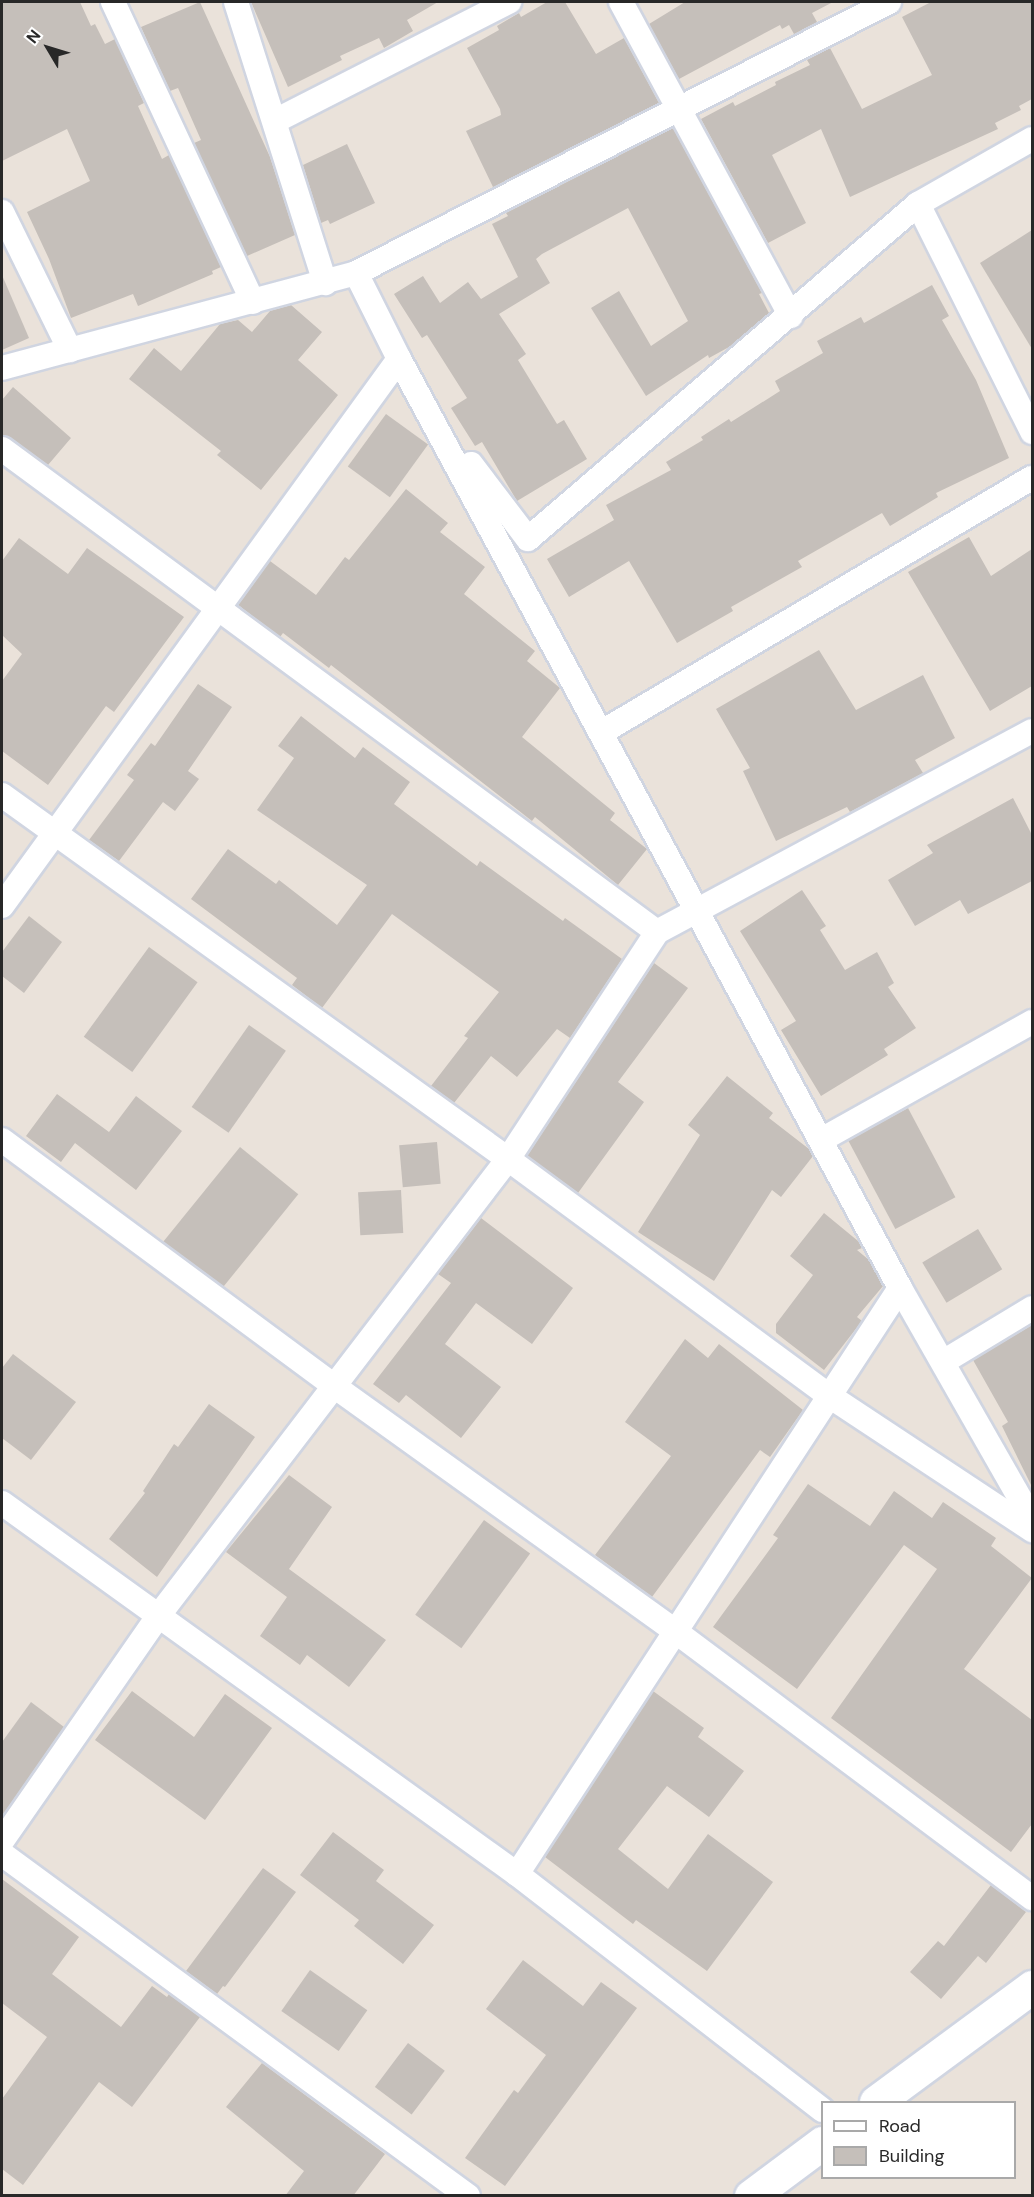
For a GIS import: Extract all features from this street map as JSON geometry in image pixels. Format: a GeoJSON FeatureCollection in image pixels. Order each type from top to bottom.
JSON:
{"type":"FeatureCollection","features":[{"type":"Feature","properties":{"kind":"street"},"geometry":{"type":"LineString","coordinates":[[113,2],[253,302]]}},
{"type":"Feature","properties":{"kind":"street"},"geometry":{"type":"LineString","coordinates":[[236,2],[325,283]]}},
{"type":"Feature","properties":{"kind":"street"},"geometry":{"type":"LineString","coordinates":[[275,121],[509,2]]}},
{"type":"Feature","properties":{"kind":"street"},"geometry":{"type":"LineString","coordinates":[[621,2],[791,316]]}},
{"type":"Feature","properties":{"kind":"street"},"geometry":{"type":"LineString","coordinates":[[2,368],[356,273],[889,2]]}},
{"type":"Feature","properties":{"kind":"street"},"geometry":{"type":"LineString","coordinates":[[428,408],[528,538],[791,316],[918,204],[1032,139]]}},
{"type":"Feature","properties":{"kind":"street"},"geometry":{"type":"LineString","coordinates":[[918,204],[1032,432]]}},
{"type":"Feature","properties":{"kind":"street"},"geometry":{"type":"LineString","coordinates":[[2,212],[70,350]]}},
{"type":"Feature","properties":{"kind":"street"},"geometry":{"type":"LineString","coordinates":[[356,273],[399,359],[428,408],[900,1288],[1032,1519]]}},
{"type":"Feature","properties":{"kind":"street"},"geometry":{"type":"LineString","coordinates":[[2,906],[399,359]]}},
{"type":"Feature","properties":{"kind":"street"},"geometry":{"type":"LineString","coordinates":[[2,449],[657,932]]}},
{"type":"Feature","properties":{"kind":"street"},"geometry":{"type":"LineString","coordinates":[[602,732],[1032,478]]}},
{"type":"Feature","properties":{"kind":"street"},"geometry":{"type":"LineString","coordinates":[[2,1841],[159,1615],[508,1159],[657,932],[1032,731]]}},
{"type":"Feature","properties":{"kind":"street"},"geometry":{"type":"LineString","coordinates":[[2,795],[508,1159],[828,1395],[1032,1530]]}},
{"type":"Feature","properties":{"kind":"street"},"geometry":{"type":"LineString","coordinates":[[821,1140],[1032,1022]]}},
{"type":"Feature","properties":{"kind":"street"},"geometry":{"type":"LineString","coordinates":[[2,1140],[334,1386],[675,1631],[1032,1898]]}},
{"type":"Feature","properties":{"kind":"street"},"geometry":{"type":"LineString","coordinates":[[517,1874],[900,1288]]}},
{"type":"Feature","properties":{"kind":"street"},"geometry":{"type":"LineString","coordinates":[[943,1362],[1032,1308]]}},
{"type":"Feature","properties":{"kind":"street"},"geometry":{"type":"LineString","coordinates":[[2,1503],[517,1874],[821,2109]]}},
{"type":"Feature","properties":{"kind":"street"},"geometry":{"type":"LineString","coordinates":[[2,1854],[468,2196]]}},
{"type":"Feature","properties":{"kind":"street"},"geometry":{"type":"LineString","coordinates":[[879,2101],[1032,1987]]}},
{"type":"Feature","properties":{"kind":"street"},"geometry":{"type":"LineString","coordinates":[[751,2196],[821,2144]]}},
{"type":"Feature","properties":{"kind":"building"},"geometry":{"type":"Polygon","coordinates":[[[2,2],[80,2],[91,26],[95,24],[105,44],[115,39],[144,103],[138,106],[162,159],[169,155],[221,267],[212,271],[213,274],[138,306],[133,294],[71,318],[49,259],[27,212],[90,181],[67,129],[2,161],[2,2]]]}},
{"type":"Feature","properties":{"kind":"building"},"geometry":{"type":"Polygon","coordinates":[[[200,2],[270,157],[295,235],[247,256],[194,143],[201,140],[178,88],[170,91],[141,27],[200,2]]]}},
{"type":"Feature","properties":{"kind":"building"},"geometry":{"type":"Polygon","coordinates":[[[251,2],[438,2],[407,20],[413,31],[384,48],[379,38],[340,56],[342,60],[288,87],[251,2]]]}},
{"type":"Feature","properties":{"kind":"building"},"geometry":{"type":"Polygon","coordinates":[[[547,2],[565,2],[596,54],[624,38],[659,103],[493,187],[466,131],[501,115],[500,109],[467,48],[499,30],[497,26],[519,13],[521,17],[547,2]]]}},
{"type":"Feature","properties":{"kind":"building"},"geometry":{"type":"Polygon","coordinates":[[[685,2],[833,2],[812,13],[817,22],[794,34],[789,25],[782,29],[780,25],[679,79],[649,24],[685,2]]]}},
{"type":"Feature","properties":{"kind":"building"},"geometry":{"type":"Polygon","coordinates":[[[931,2],[1032,2],[1032,99],[1019,106],[1021,110],[995,123],[998,129],[850,197],[821,129],[772,155],[806,223],[768,243],[701,119],[733,102],[735,106],[776,85],[775,82],[810,65],[807,60],[830,48],[862,109],[932,75],[902,17],[931,2]]]}},
{"type":"Feature","properties":{"kind":"building"},"geometry":{"type":"Polygon","coordinates":[[[673,128],[762,293],[759,294],[769,313],[729,347],[709,358],[708,355],[646,396],[591,308],[619,291],[651,346],[688,321],[628,208],[542,254],[536,259],[550,283],[499,314],[526,354],[518,360],[557,424],[564,420],[587,459],[517,501],[482,442],[475,446],[451,408],[467,398],[427,335],[422,338],[394,294],[423,276],[440,303],[468,282],[481,299],[518,277],[492,224],[508,216],[506,213],[673,128]]]}},
{"type":"Feature","properties":{"kind":"building"},"geometry":{"type":"Polygon","coordinates":[[[347,144],[375,203],[330,224],[328,220],[321,223],[303,165],[347,144]]]}},
{"type":"Feature","properties":{"kind":"building"},"geometry":{"type":"Polygon","coordinates":[[[1032,230],[1032,349],[980,263],[1032,230]]]}},
{"type":"Feature","properties":{"kind":"building"},"geometry":{"type":"Polygon","coordinates":[[[2,275],[29,338],[2,350],[2,275]]]}},
{"type":"Feature","properties":{"kind":"building"},"geometry":{"type":"Polygon","coordinates":[[[932,285],[949,316],[942,320],[976,380],[1009,458],[936,493],[938,497],[890,526],[882,513],[798,561],[802,567],[731,607],[733,611],[677,643],[629,561],[569,597],[547,559],[614,520],[606,505],[671,470],[666,462],[703,440],[701,437],[729,419],[731,422],[780,391],[775,381],[823,353],[817,341],[861,317],[864,323],[932,285]]]}},
{"type":"Feature","properties":{"kind":"building"},"geometry":{"type":"Polygon","coordinates":[[[291,305],[322,332],[298,360],[338,395],[261,490],[217,455],[221,451],[129,379],[154,348],[181,371],[220,324],[238,320],[252,332],[270,311],[291,305]]]}},
{"type":"Feature","properties":{"kind":"building"},"geometry":{"type":"Polygon","coordinates":[[[13,387],[71,438],[48,465],[10,438],[2,435],[2,400],[13,387]]]}},
{"type":"Feature","properties":{"kind":"building"},"geometry":{"type":"Polygon","coordinates":[[[386,414],[428,445],[390,497],[348,467],[386,414]]]}},
{"type":"Feature","properties":{"kind":"building"},"geometry":{"type":"Polygon","coordinates":[[[406,489],[448,523],[440,532],[485,567],[464,594],[535,651],[527,661],[560,688],[522,737],[615,813],[610,820],[647,849],[618,885],[535,817],[532,821],[331,665],[329,668],[283,633],[280,637],[238,605],[270,561],[316,595],[345,557],[349,560],[406,489]]]}},
{"type":"Feature","properties":{"kind":"building"},"geometry":{"type":"Polygon","coordinates":[[[969,537],[991,576],[1032,549],[1032,686],[990,711],[908,572],[969,537]]]}},
{"type":"Feature","properties":{"kind":"building"},"geometry":{"type":"Polygon","coordinates":[[[19,538],[68,574],[87,548],[184,617],[114,712],[106,706],[48,785],[2,751],[2,681],[22,654],[2,635],[2,561],[19,538]]]}},
{"type":"Feature","properties":{"kind":"building"},"geometry":{"type":"Polygon","coordinates":[[[819,650],[856,710],[923,675],[955,738],[915,760],[923,773],[850,812],[847,807],[776,841],[743,771],[750,768],[716,709],[819,650]]]}},
{"type":"Feature","properties":{"kind":"building"},"geometry":{"type":"Polygon","coordinates":[[[198,684],[232,707],[188,771],[199,779],[175,811],[163,802],[119,861],[89,840],[134,780],[127,775],[151,743],[155,746],[198,684]]]}},
{"type":"Feature","properties":{"kind":"building"},"geometry":{"type":"Polygon","coordinates":[[[301,716],[355,758],[363,747],[410,782],[394,804],[477,866],[480,861],[563,921],[565,918],[622,959],[570,1038],[557,1029],[517,1077],[491,1056],[454,1103],[431,1086],[468,1038],[464,1036],[499,992],[392,914],[322,1008],[292,985],[297,978],[191,899],[228,849],[276,884],[279,880],[337,925],[367,885],[257,810],[294,758],[278,746],[301,716]]]}},
{"type":"Feature","properties":{"kind":"building"},"geometry":{"type":"Polygon","coordinates":[[[1013,798],[1032,835],[1032,881],[968,914],[960,900],[915,926],[888,880],[933,853],[927,845],[1013,798]]]}},
{"type":"Feature","properties":{"kind":"building"},"geometry":{"type":"Polygon","coordinates":[[[802,890],[826,926],[820,930],[845,970],[877,952],[894,983],[888,987],[916,1028],[884,1049],[888,1055],[821,1096],[781,1030],[796,1021],[740,931],[802,890]]]}},
{"type":"Feature","properties":{"kind":"building"},"geometry":{"type":"Polygon","coordinates":[[[29,916],[62,942],[24,993],[2,976],[2,952],[29,916]]]}},
{"type":"Feature","properties":{"kind":"building"},"geometry":{"type":"Polygon","coordinates":[[[149,947],[198,982],[132,1072],[84,1037],[149,947]]]}},
{"type":"Feature","properties":{"kind":"building"},"geometry":{"type":"Polygon","coordinates":[[[654,963],[688,988],[618,1082],[644,1102],[578,1193],[527,1156],[654,963]]]}},
{"type":"Feature","properties":{"kind":"building"},"geometry":{"type":"Polygon","coordinates":[[[249,1025],[286,1051],[229,1133],[192,1107],[249,1025]]]}},
{"type":"Feature","properties":{"kind":"building"},"geometry":{"type":"Polygon","coordinates":[[[727,1076],[773,1113],[769,1118],[809,1149],[813,1156],[781,1197],[772,1190],[714,1281],[638,1232],[700,1135],[688,1125],[727,1076]]]}},
{"type":"Feature","properties":{"kind":"building"},"geometry":{"type":"Polygon","coordinates":[[[57,1094],[109,1132],[136,1096],[182,1131],[136,1190],[75,1143],[61,1162],[26,1136],[57,1094]]]}},
{"type":"Feature","properties":{"kind":"building"},"geometry":{"type":"Polygon","coordinates":[[[908,1108],[955,1197],[895,1229],[848,1140],[908,1108]]]}},
{"type":"Feature","properties":{"kind":"building"},"geometry":{"type":"Polygon","coordinates":[[[437,1142],[441,1184],[403,1187],[399,1145],[437,1142]]]}},
{"type":"Feature","properties":{"kind":"building"},"geometry":{"type":"Polygon","coordinates":[[[240,1147],[298,1194],[222,1289],[163,1242],[240,1147]]]}},
{"type":"Feature","properties":{"kind":"building"},"geometry":{"type":"Polygon","coordinates":[[[401,1190],[403,1233],[360,1235],[358,1192],[401,1190]]]}},
{"type":"Feature","properties":{"kind":"building"},"geometry":{"type":"Polygon","coordinates":[[[824,1213],[858,1241],[862,1248],[857,1250],[869,1260],[883,1286],[857,1317],[862,1321],[824,1370],[776,1333],[776,1324],[813,1275],[790,1256],[824,1213]]]}},
{"type":"Feature","properties":{"kind":"building"},"geometry":{"type":"Polygon","coordinates":[[[481,1218],[573,1288],[532,1344],[476,1303],[445,1344],[501,1387],[461,1438],[406,1395],[399,1403],[373,1384],[451,1283],[438,1274],[481,1218]]]}},
{"type":"Feature","properties":{"kind":"building"},"geometry":{"type":"Polygon","coordinates":[[[978,1229],[1002,1269],[946,1303],[922,1262],[978,1229]]]}},
{"type":"Feature","properties":{"kind":"building"},"geometry":{"type":"Polygon","coordinates":[[[1032,1325],[1032,1487],[1002,1426],[1008,1422],[973,1360],[1032,1325]]]}},
{"type":"Feature","properties":{"kind":"building"},"geometry":{"type":"Polygon","coordinates":[[[685,1339],[708,1358],[719,1344],[803,1410],[770,1457],[760,1450],[652,1597],[595,1555],[671,1456],[625,1422],[685,1339]]]}},
{"type":"Feature","properties":{"kind":"building"},"geometry":{"type":"Polygon","coordinates":[[[13,1354],[76,1402],[31,1460],[2,1438],[2,1368],[13,1354]]]}},
{"type":"Feature","properties":{"kind":"building"},"geometry":{"type":"Polygon","coordinates":[[[209,1404],[255,1437],[157,1577],[109,1539],[145,1493],[143,1491],[174,1444],[178,1447],[209,1404]]]}},
{"type":"Feature","properties":{"kind":"building"},"geometry":{"type":"Polygon","coordinates":[[[289,1475],[332,1507],[289,1569],[386,1640],[349,1687],[307,1655],[300,1665],[260,1636],[287,1597],[226,1552],[289,1475]]]}},
{"type":"Feature","properties":{"kind":"building"},"geometry":{"type":"Polygon","coordinates":[[[808,1484],[870,1526],[894,1491],[932,1518],[943,1502],[996,1538],[991,1546],[1032,1578],[964,1669],[1032,1720],[1032,1824],[1011,1852],[831,1718],[937,1569],[904,1545],[797,1689],[713,1627],[778,1538],[773,1535],[808,1484]]]}},
{"type":"Feature","properties":{"kind":"building"},"geometry":{"type":"Polygon","coordinates":[[[484,1520],[530,1554],[461,1648],[415,1615],[484,1520]]]}},
{"type":"Feature","properties":{"kind":"building"},"geometry":{"type":"Polygon","coordinates":[[[132,1691],[194,1737],[225,1694],[272,1728],[205,1820],[95,1740],[132,1691]]]}},
{"type":"Feature","properties":{"kind":"building"},"geometry":{"type":"Polygon","coordinates":[[[653,1691],[704,1728],[698,1737],[744,1771],[709,1817],[667,1786],[618,1849],[668,1889],[708,1834],[773,1882],[707,1971],[636,1920],[633,1924],[545,1857],[653,1691]]]}},
{"type":"Feature","properties":{"kind":"building"},"geometry":{"type":"Polygon","coordinates":[[[31,1702],[64,1727],[2,1817],[2,1742],[31,1702]]]}},
{"type":"Feature","properties":{"kind":"building"},"geometry":{"type":"Polygon","coordinates":[[[333,1832],[384,1870],[376,1881],[434,1925],[403,1964],[354,1926],[359,1920],[300,1875],[333,1832]]]}},
{"type":"Feature","properties":{"kind":"building"},"geometry":{"type":"Polygon","coordinates":[[[263,1868],[296,1892],[225,1987],[223,1986],[217,1994],[186,1971],[263,1868]]]}},
{"type":"Feature","properties":{"kind":"building"},"geometry":{"type":"Polygon","coordinates":[[[2,1879],[79,1937],[52,1974],[121,2027],[152,1986],[167,1997],[169,1994],[200,2017],[132,2107],[99,2082],[23,2185],[2,2169],[2,2099],[47,2037],[2,2003],[2,1879]]]}},
{"type":"Feature","properties":{"kind":"building"},"geometry":{"type":"Polygon","coordinates":[[[991,1885],[1026,1912],[986,1963],[978,1956],[941,1999],[910,1972],[938,1941],[944,1946],[991,1885]]]}},
{"type":"Feature","properties":{"kind":"building"},"geometry":{"type":"Polygon","coordinates":[[[523,1960],[583,2006],[601,1982],[637,2008],[505,2186],[465,2158],[514,2090],[518,2093],[546,2055],[486,2009],[523,1960]]]}},
{"type":"Feature","properties":{"kind":"building"},"geometry":{"type":"Polygon","coordinates":[[[310,1970],[367,2010],[339,2051],[281,2011],[310,1970]]]}},
{"type":"Feature","properties":{"kind":"building"},"geometry":{"type":"Polygon","coordinates":[[[408,2043],[445,2071],[412,2115],[375,2087],[408,2043]]]}},
{"type":"Feature","properties":{"kind":"building"},"geometry":{"type":"Polygon","coordinates":[[[262,2063],[385,2154],[353,2196],[285,2196],[304,2171],[226,2107],[262,2063]]]}}]}
